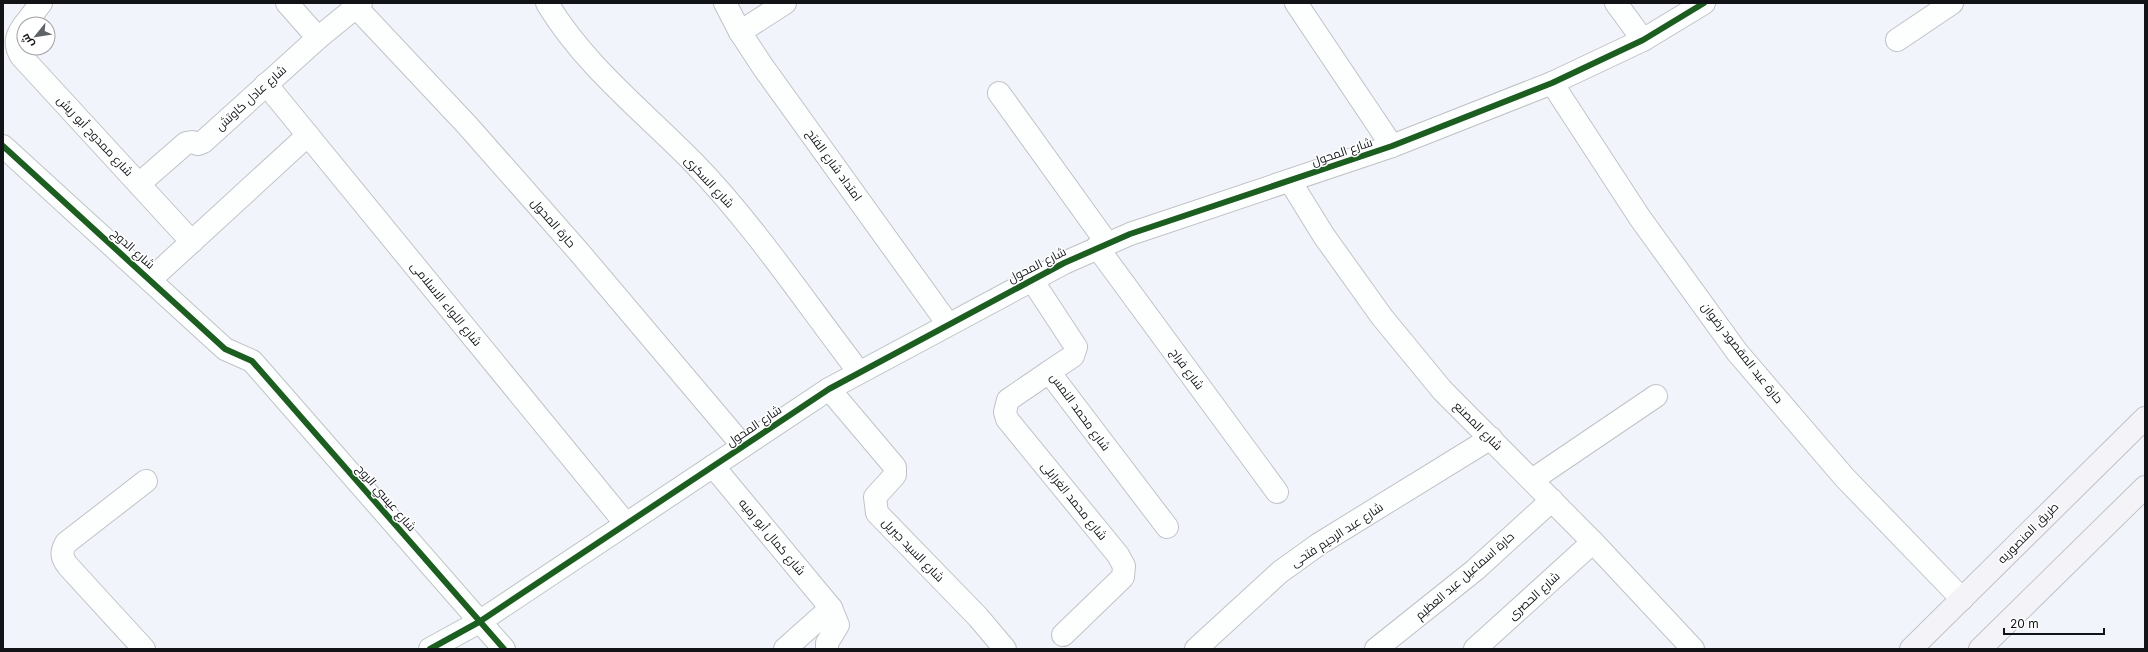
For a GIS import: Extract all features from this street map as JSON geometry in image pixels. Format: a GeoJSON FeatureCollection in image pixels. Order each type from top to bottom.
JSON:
{"type":"FeatureCollection","features":[{"type":"Feature","properties":{"kind":"main road","name":"طريق المنصوريه"},"geometry":{"type":"LineString","coordinates":[[1911,649],[2145,418]]}},
{"type":"Feature","properties":{"kind":"main road"},"geometry":{"type":"LineString","coordinates":[[1980,649],[2145,487]]}},
{"type":"Feature","properties":{"kind":"street"},"geometry":{"type":"LineString","coordinates":[[286,3],[318,38]]}},
{"type":"Feature","properties":{"kind":"street","name":"شارع السكرى"},"geometry":{"type":"LineString","coordinates":[[547,3],[573,42],[644,117],[694,163],[741,217],[858,372]]}},
{"type":"Feature","properties":{"kind":"street","name":"امتداد شارع الفتح"},"geometry":{"type":"LineString","coordinates":[[725,3],[740,32],[948,324]]}},
{"type":"Feature","properties":{"kind":"street"},"geometry":{"type":"LineString","coordinates":[[740,32],[785,3]]}},
{"type":"Feature","properties":{"kind":"street"},"geometry":{"type":"LineString","coordinates":[[1296,3],[1392,146]]}},
{"type":"Feature","properties":{"kind":"street"},"geometry":{"type":"LineString","coordinates":[[1616,3],[1643,40]]}},
{"type":"Feature","properties":{"kind":"street","name":"شارع المحول"},"geometry":{"type":"LineString","coordinates":[[430,649],[479,622],[829,389],[858,372],[1032,280],[1102,245],[1392,146],[1552,83],[1643,40],[1704,3]]}},
{"type":"Feature","properties":{"kind":"street"},"geometry":{"type":"LineString","coordinates":[[1897,40],[1952,3]]}},
{"type":"Feature","properties":{"kind":"street","name":"شارع عادل كاوتش"},"geometry":{"type":"LineString","coordinates":[[139,184],[186,143],[189,142],[200,144],[318,38],[359,5]]}},
{"type":"Feature","properties":{"kind":"street","name":"حارة المحول"},"geometry":{"type":"LineString","coordinates":[[359,5],[579,252],[743,446]]}},
{"type":"Feature","properties":{"kind":"street","name":"شارع ممدوح أبو ريش"},"geometry":{"type":"LineString","coordinates":[[30,13],[18,32],[10,56],[21,56],[192,242]]}},
{"type":"Feature","properties":{"kind":"street","name":"حارة عبد المقصود رضوان"},"geometry":{"type":"LineString","coordinates":[[1552,83],[1640,218],[1737,352],[1845,478],[1962,599]]}},
{"type":"Feature","properties":{"kind":"street","name":"شارع اللواء الاسلامى"},"geometry":{"type":"LineString","coordinates":[[266,84],[626,524]]}},
{"type":"Feature","properties":{"kind":"street","name":"شارع فراج"},"geometry":{"type":"LineString","coordinates":[[999,93],[1102,245],[1277,492]]}},
{"type":"Feature","properties":{"kind":"street"},"geometry":{"type":"LineString","coordinates":[[150,280],[308,135]]}},
{"type":"Feature","properties":{"kind":"street","name":"شارع الدوح"},"geometry":{"type":"LineString","coordinates":[[3,146],[225,349],[252,361]]}},
{"type":"Feature","properties":{"kind":"street","name":"شارع المصنع"},"geometry":{"type":"LineString","coordinates":[[1290,181],[1324,236],[1382,317],[1442,390],[1593,542],[1693,649]]}},
{"type":"Feature","properties":{"kind":"street","name":"شارع محمد النمس"},"geometry":{"type":"LineString","coordinates":[[1032,280],[1076,347],[1073,356],[1048,372],[1167,527]]}},
{"type":"Feature","properties":{"kind":"street","name":"شارع عيسي الروح"},"geometry":{"type":"LineString","coordinates":[[252,361],[504,649]]}},
{"type":"Feature","properties":{"kind":"street","name":"شارع محمد الغرابلى"},"geometry":{"type":"LineString","coordinates":[[1048,372],[1012,395],[1008,400],[1005,412],[1007,419],[1118,555],[1124,566],[1123,577],[1063,635]]}},
{"type":"Feature","properties":{"kind":"street","name":"شارع السيد جبريل"},"geometry":{"type":"LineString","coordinates":[[829,389],[895,467],[895,475],[875,497],[877,513],[978,617],[1005,649]]}},
{"type":"Feature","properties":{"kind":"street"},"geometry":{"type":"LineString","coordinates":[[1532,480],[1656,396]]}},
{"type":"Feature","properties":{"kind":"street","name":"شارع عبد الرحيم فتحى"},"geometry":{"type":"LineString","coordinates":[[1196,649],[1280,572],[1319,544],[1491,438]]}},
{"type":"Feature","properties":{"kind":"street","name":"شارع كمال أبو رميه"},"geometry":{"type":"LineString","coordinates":[[713,466],[831,608],[838,625],[827,643],[828,649]]}},
{"type":"Feature","properties":{"kind":"street"},"geometry":{"type":"LineString","coordinates":[[144,649],[62,559],[62,550],[66,543],[146,481]]}},
{"type":"Feature","properties":{"kind":"street","name":"حارة اسماعيل عبد العظيم"},"geometry":{"type":"LineString","coordinates":[[1376,649],[1475,570],[1552,500]]}},
{"type":"Feature","properties":{"kind":"street","name":"شارع الحصرى"},"geometry":{"type":"LineString","coordinates":[[1475,649],[1593,542]]}},
{"type":"Feature","properties":{"kind":"street"},"geometry":{"type":"LineString","coordinates":[[785,649],[831,608]]}},
{"type":"Feature","properties":{"kind":"cycle path"},"geometry":{"type":"LineString","coordinates":[[430,649],[479,622],[829,389],[1064,263],[1130,234],[1392,146],[1552,83],[1643,40],[1704,3]]}},
{"type":"Feature","properties":{"kind":"cycle path"},"geometry":{"type":"LineString","coordinates":[[3,146],[225,349],[252,361],[504,649]]}}]}
